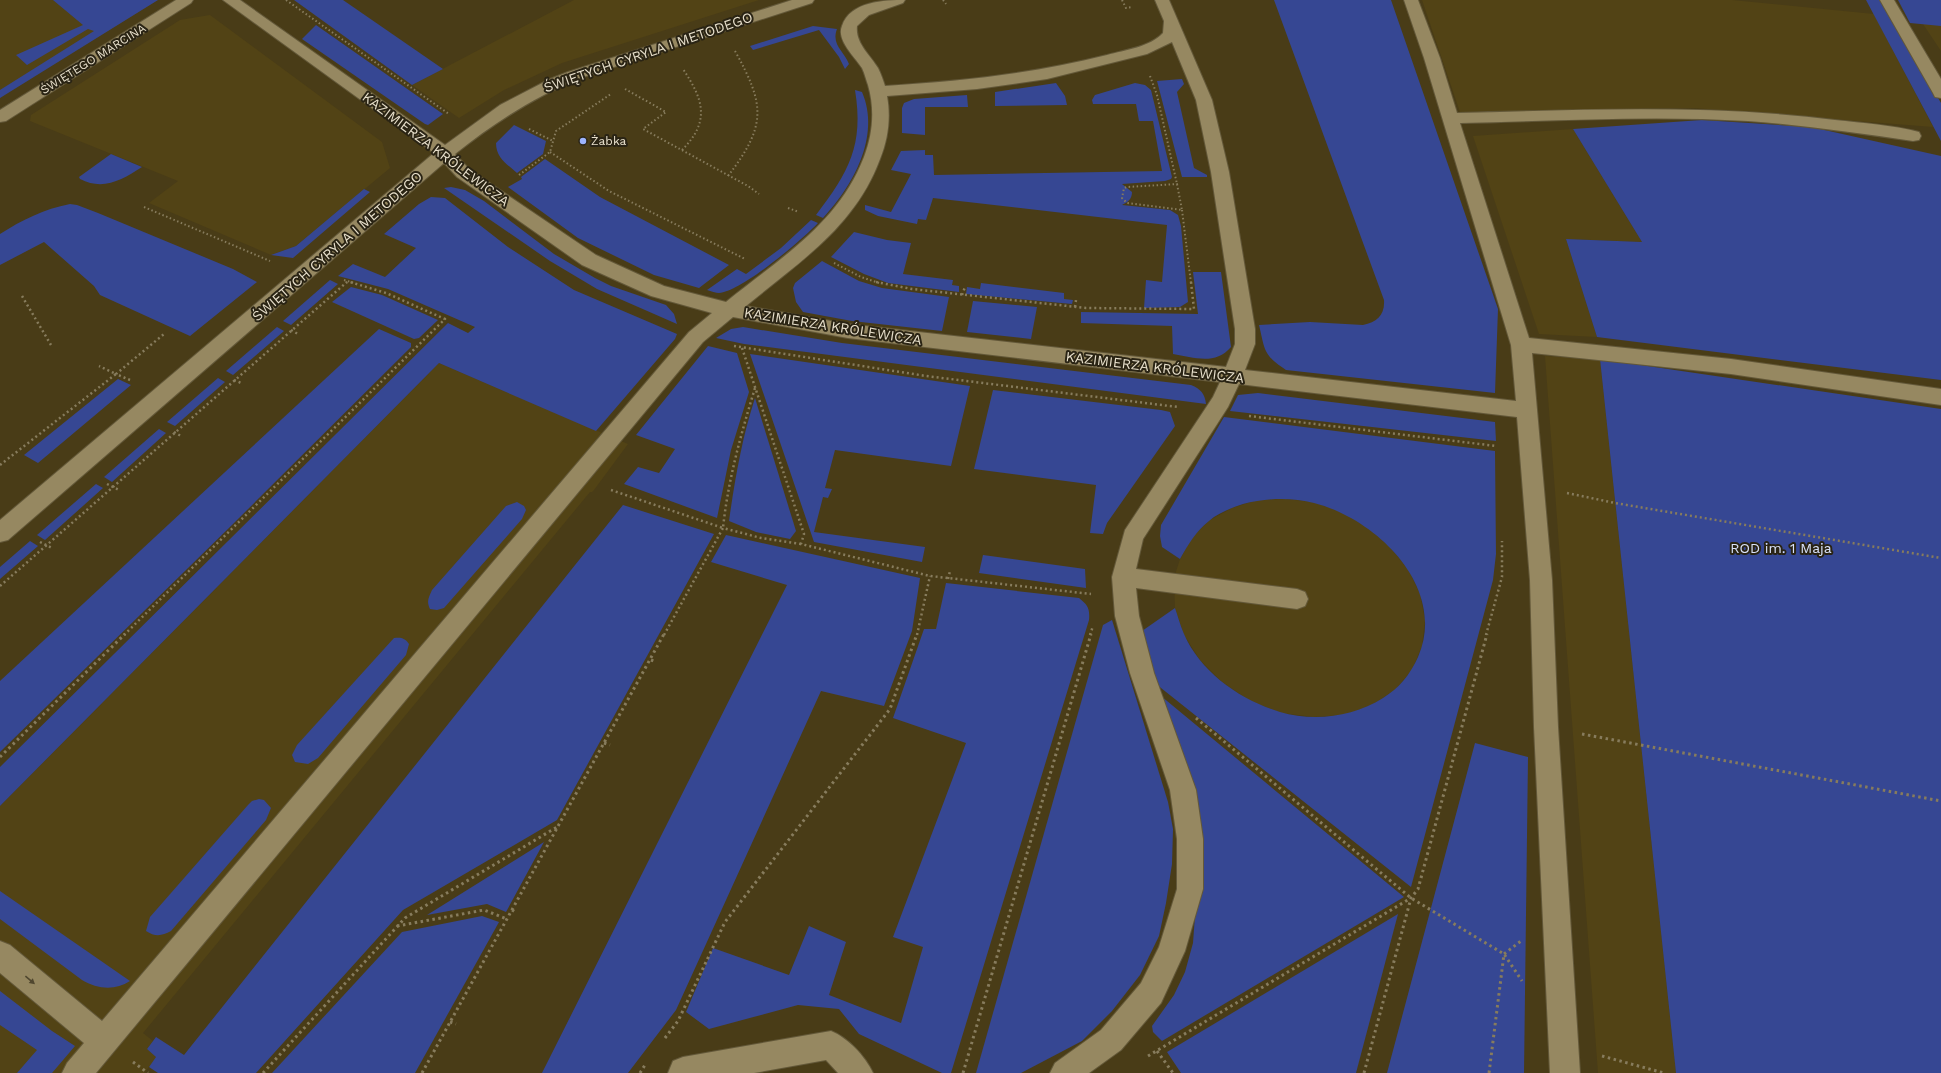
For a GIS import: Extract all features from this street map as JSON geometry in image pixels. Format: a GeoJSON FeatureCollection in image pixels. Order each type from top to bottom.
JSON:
{"type":"FeatureCollection","features":[{"type":"Feature","properties":{"kind":"street","name":"ŚWIĘTEGO MARCINA"},"geometry":{"type":"LineString","coordinates":[[0,117],[186,0]]}},
{"type":"Feature","properties":{"kind":"street","name":"KAZIMIERZA KRÓLEWICZA"},"geometry":{"type":"LineString","coordinates":[[230,0],[445,153],[463,173],[589,260],[658,291],[728,310],[848,331],[1527,410]]}},
{"type":"Feature","properties":{"kind":"street","name":"ŚWIĘTYCH CYRYLA I METODEGO"},"geometry":{"type":"LineString","coordinates":[[0,533],[445,153],[502,110],[544,87],[612,62],[807,0]]}},
{"type":"Feature","properties":{"kind":"street"},"geometry":{"type":"LineString","coordinates":[[77,1073],[696,337],[821,236],[842,214],[870,169],[881,123],[878,92],[871,70],[850,38],[849,26],[854,19],[864,12],[898,0]]}},
{"type":"Feature","properties":{"kind":"street"},"geometry":{"type":"LineString","coordinates":[[1065,1073],[1111,1040],[1151,994],[1171,951],[1190,889],[1190,839],[1183,790],[1163,737],[1142,673],[1127,616],[1123,577],[1133,537],[1221,401],[1233,376],[1245,344],[1220,172],[1204,100],[1162,0]]}},
{"type":"Feature","properties":{"kind":"street"},"geometry":{"type":"LineString","coordinates":[[1411,0],[1432,58],[1521,345],[1541,580],[1546,727],[1566,1073]]}},
{"type":"Feature","properties":{"kind":"street"},"geometry":{"type":"LineString","coordinates":[[1887,0],[1941,93]]}},
{"type":"Feature","properties":{"kind":"street"},"geometry":{"type":"LineString","coordinates":[[878,92],[953,86],[1036,76],[1072,69],[1162,43],[1172,34],[1173,26]]}},
{"type":"Feature","properties":{"kind":"street"},"geometry":{"type":"LineString","coordinates":[[1450,118],[1624,114],[1724,115],[1814,122],[1913,136]]}},
{"type":"Feature","properties":{"kind":"street"},"geometry":{"type":"LineString","coordinates":[[1521,345],[1611,352],[1704,363],[1941,396]]}},
{"type":"Feature","properties":{"kind":"street"},"geometry":{"type":"LineString","coordinates":[[1123,577],[1297,599]]}},
{"type":"Feature","properties":{"kind":"street"},"geometry":{"type":"LineString","coordinates":[[0,955],[104,1041]]}},
{"type":"Feature","properties":{"kind":"street"},"geometry":{"type":"LineString","coordinates":[[683,1073],[683,1071],[831,1045],[858,1073]]}},
{"type":"Feature","properties":{"kind":"path"},"geometry":{"type":"LineString","coordinates":[[286,0],[451,115]]}},
{"type":"Feature","properties":{"kind":"path"},"geometry":{"type":"LineString","coordinates":[[943,0],[946,4]]}},
{"type":"Feature","properties":{"kind":"path"},"geometry":{"type":"LineString","coordinates":[[805,249],[861,277],[882,284],[962,295],[1075,307],[1194,309],[1182,210],[1177,184],[1157,95],[1144,61],[1171,51],[1162,43]]}},
{"type":"Feature","properties":{"kind":"path"},"geometry":{"type":"LineString","coordinates":[[728,176],[740,162],[749,146],[758,114],[757,100],[753,86],[734,50],[739,48]]}},
{"type":"Feature","properties":{"kind":"path"},"geometry":{"type":"LineString","coordinates":[[682,67],[698,94],[701,106],[700,120],[695,136],[682,150]]}},
{"type":"Feature","properties":{"kind":"path"},"geometry":{"type":"LineString","coordinates":[[622,87],[666,112],[643,129],[748,186],[759,194]]}},
{"type":"Feature","properties":{"kind":"path"},"geometry":{"type":"LineString","coordinates":[[610,94],[616,91]]}},
{"type":"Feature","properties":{"kind":"path"},"geometry":{"type":"LineString","coordinates":[[550,152],[609,191],[745,259]]}},
{"type":"Feature","properties":{"kind":"path"},"geometry":{"type":"LineString","coordinates":[[1177,184],[1127,187],[1124,188],[1122,198],[1127,203],[1182,210]]}},
{"type":"Feature","properties":{"kind":"path"},"geometry":{"type":"LineString","coordinates":[[144,207],[272,261]]}},
{"type":"Feature","properties":{"kind":"path"},"geometry":{"type":"LineString","coordinates":[[0,757],[445,319],[386,293],[342,279]]}},
{"type":"Feature","properties":{"kind":"path"},"geometry":{"type":"LineString","coordinates":[[0,586],[348,281]]}},
{"type":"Feature","properties":{"kind":"path"},"geometry":{"type":"LineString","coordinates":[[962,295],[965,287]]}},
{"type":"Feature","properties":{"kind":"path"},"geometry":{"type":"LineString","coordinates":[[22,296],[52,345]]}},
{"type":"Feature","properties":{"kind":"path"},"geometry":{"type":"LineString","coordinates":[[1075,307],[1076,300]]}},
{"type":"Feature","properties":{"kind":"path"},"geometry":{"type":"LineString","coordinates":[[0,465],[116,374],[164,334]]}},
{"type":"Feature","properties":{"kind":"path"},"geometry":{"type":"LineString","coordinates":[[801,544],[804,534],[742,348],[926,376],[1500,447],[1500,406]]}},
{"type":"Feature","properties":{"kind":"path"},"geometry":{"type":"LineString","coordinates":[[98,366],[135,382]]}},
{"type":"Feature","properties":{"kind":"path"},"geometry":{"type":"LineString","coordinates":[[422,1073],[723,528],[725,506],[734,456],[755,388]]}},
{"type":"Feature","properties":{"kind":"path"},"geometry":{"type":"LineString","coordinates":[[1533,486],[1615,503],[1941,558]]}},
{"type":"Feature","properties":{"kind":"path"},"geometry":{"type":"LineString","coordinates":[[616,492],[723,528],[761,538],[801,544],[930,576],[1095,594]]}},
{"type":"Feature","properties":{"kind":"path"},"geometry":{"type":"LineString","coordinates":[[1144,1058],[1411,898],[1418,889],[1502,577],[1502,539]]}},
{"type":"Feature","properties":{"kind":"path"},"geometry":{"type":"LineString","coordinates":[[948,578],[950,571]]}},
{"type":"Feature","properties":{"kind":"path"},"geometry":{"type":"LineString","coordinates":[[660,1044],[678,1021],[725,922],[890,709],[919,628],[930,576]]}},
{"type":"Feature","properties":{"kind":"path"},"geometry":{"type":"LineString","coordinates":[[684,599],[690,601]]}},
{"type":"Feature","properties":{"kind":"path"},"geometry":{"type":"LineString","coordinates":[[963,1073],[1094,625]]}},
{"type":"Feature","properties":{"kind":"path"},"geometry":{"type":"LineString","coordinates":[[651,660],[656,662]]}},
{"type":"Feature","properties":{"kind":"path"},"geometry":{"type":"LineString","coordinates":[[1192,715],[1411,898],[1504,954]]}},
{"type":"Feature","properties":{"kind":"path"},"geometry":{"type":"LineString","coordinates":[[1546,727],[1941,801]]}},
{"type":"Feature","properties":{"kind":"path"},"geometry":{"type":"LineString","coordinates":[[604,743],[610,744]]}},
{"type":"Feature","properties":{"kind":"path"},"geometry":{"type":"LineString","coordinates":[[562,819],[568,822]]}},
{"type":"Feature","properties":{"kind":"path"},"geometry":{"type":"LineString","coordinates":[[263,1073],[405,918],[558,827]]}},
{"type":"Feature","properties":{"kind":"path"},"geometry":{"type":"LineString","coordinates":[[1364,1073],[1411,898]]}},
{"type":"Feature","properties":{"kind":"path"},"geometry":{"type":"LineString","coordinates":[[397,926],[484,910],[507,919]]}},
{"type":"Feature","properties":{"kind":"path"},"geometry":{"type":"LineString","coordinates":[[512,910],[517,913]]}},
{"type":"Feature","properties":{"kind":"path"},"geometry":{"type":"LineString","coordinates":[[1489,1073],[1504,954],[1557,912]]}},
{"type":"Feature","properties":{"kind":"path"},"geometry":{"type":"LineString","coordinates":[[450,1022],[456,1024]]}},
{"type":"Feature","properties":{"kind":"path"},"geometry":{"type":"LineString","coordinates":[[1565,1046],[1664,1073]]}},
{"type":"Feature","properties":{"kind":"path"},"geometry":{"type":"LineString","coordinates":[[1157,1051],[1173,1073]]}},
{"type":"Feature","properties":{"kind":"path"},"geometry":{"type":"LineString","coordinates":[[640,1073],[647,1062]]}},
{"type":"Feature","properties":{"kind":"shaded area"},"geometry":{"type":"Polygon","coordinates":[[[0,0],[158,0],[0,97],[0,0]]]}},
{"type":"Feature","properties":{"kind":"shaded area"},"geometry":{"type":"Polygon","coordinates":[[[574,0],[759,0],[562,63],[504,90],[459,118],[412,85],[574,0]]]}},
{"type":"Feature","properties":{"kind":"shaded area"},"geometry":{"type":"Polygon","coordinates":[[[1422,0],[1732,0],[1874,14],[1933,127],[1694,108],[1460,112],[1422,0]]]}},
{"type":"Feature","properties":{"kind":"shaded area"},"geometry":{"type":"Polygon","coordinates":[[[1907,0],[1941,0],[1941,51],[1907,0]]]}},
{"type":"Feature","properties":{"kind":"shaded area"},"geometry":{"type":"Polygon","coordinates":[[[210,15],[382,142],[390,168],[296,246],[271,255],[149,203],[178,181],[30,121],[31,115],[180,20],[210,15]]]}},
{"type":"Feature","properties":{"kind":"shaded area"},"geometry":{"type":"Polygon","coordinates":[[[1573,129],[1642,242],[1566,239],[1597,337],[1539,334],[1473,136],[1573,129]]]}},
{"type":"Feature","properties":{"kind":"shaded area"},"geometry":{"type":"Polygon","coordinates":[[[1545,356],[1600,359],[1676,1073],[1598,1073],[1545,356]]]}},
{"type":"Feature","properties":{"kind":"shaded area"},"geometry":{"type":"Polygon","coordinates":[[[439,363],[628,444],[594,490],[590,492],[143,1033],[153,1041],[147,1049],[157,1057],[144,1073],[0,1073],[0,806],[439,363]]]}},
{"type":"Feature","properties":{"kind":"shaded area"},"geometry":{"type":"Polygon","coordinates":[[[1286,499],[1314,502],[1341,512],[1366,526],[1389,546],[1408,569],[1420,594],[1425,620],[1422,646],[1412,670],[1395,690],[1372,705],[1345,715],[1314,717],[1281,713],[1250,701],[1222,682],[1200,660],[1184,635],[1175,608],[1174,578],[1180,559],[1192,537],[1210,520],[1232,508],[1257,500],[1286,499]]]}},
{"type":"Feature","properties":{"kind":"green space"},"geometry":{"type":"Polygon","coordinates":[[[53,0],[158,0],[0,98],[0,90],[94,31],[88,29],[27,65],[16,55],[83,25],[53,0]]]}},
{"type":"Feature","properties":{"kind":"green space"},"geometry":{"type":"Polygon","coordinates":[[[294,0],[343,0],[443,69],[412,85],[294,0]]]}},
{"type":"Feature","properties":{"kind":"green space"},"geometry":{"type":"Polygon","coordinates":[[[1274,0],[1391,0],[1498,309],[1495,393],[1286,370],[1278,365],[1266,351],[1259,325],[1310,322],[1363,325],[1376,320],[1381,314],[1384,305],[1384,300],[1274,0]]]}},
{"type":"Feature","properties":{"kind":"green space"},"geometry":{"type":"Polygon","coordinates":[[[1866,0],[1881,0],[1941,103],[1941,141],[1866,0]]]}},
{"type":"Feature","properties":{"kind":"green space"},"geometry":{"type":"Polygon","coordinates":[[[1898,0],[1941,0],[1941,26],[1910,23],[1898,0]]]}},
{"type":"Feature","properties":{"kind":"green space"},"geometry":{"type":"Polygon","coordinates":[[[316,25],[443,114],[428,125],[425,124],[302,39],[316,25]]]}},
{"type":"Feature","properties":{"kind":"green space"},"geometry":{"type":"Polygon","coordinates":[[[813,26],[837,29],[837,44],[849,64],[845,69],[839,57],[819,30],[753,50],[750,46],[813,26]]]}},
{"type":"Feature","properties":{"kind":"green space"},"geometry":{"type":"Polygon","coordinates":[[[1182,79],[1184,84],[1177,92],[1194,168],[1207,175],[1207,177],[1182,177],[1157,81],[1182,79]]]}},
{"type":"Feature","properties":{"kind":"green space"},"geometry":{"type":"Polygon","coordinates":[[[1056,83],[1065,96],[1067,105],[995,106],[995,92],[1056,83]]]}},
{"type":"Feature","properties":{"kind":"green space"},"geometry":{"type":"Polygon","coordinates":[[[1135,83],[1145,85],[1151,90],[1172,177],[1171,179],[1165,181],[1122,184],[1132,192],[1129,200],[1122,205],[1170,210],[1178,215],[1181,226],[1188,302],[1180,307],[1144,308],[1146,280],[1162,282],[1167,225],[933,198],[926,220],[918,219],[917,224],[878,216],[865,210],[865,205],[891,212],[911,174],[891,170],[901,151],[925,150],[925,155],[933,155],[934,175],[1162,171],[1153,121],[1139,121],[1136,104],[1093,104],[1092,100],[1095,95],[1135,83]]]}},
{"type":"Feature","properties":{"kind":"green space"},"geometry":{"type":"Polygon","coordinates":[[[855,90],[862,92],[867,109],[868,126],[866,143],[854,176],[823,218],[816,215],[828,200],[845,171],[855,142],[857,109],[855,90]]]}},
{"type":"Feature","properties":{"kind":"green space"},"geometry":{"type":"Polygon","coordinates":[[[967,95],[968,107],[925,107],[925,135],[902,133],[902,108],[904,103],[914,99],[967,95]]]}},
{"type":"Feature","properties":{"kind":"green space"},"geometry":{"type":"Polygon","coordinates":[[[1702,120],[1811,127],[1941,156],[1941,380],[1597,337],[1566,239],[1642,242],[1573,129],[1702,120]]]}},
{"type":"Feature","properties":{"kind":"green space"},"geometry":{"type":"Polygon","coordinates":[[[514,125],[546,141],[543,154],[517,173],[500,157],[496,148],[496,143],[514,125]]]}},
{"type":"Feature","properties":{"kind":"green space"},"geometry":{"type":"Polygon","coordinates":[[[111,154],[142,167],[120,180],[104,184],[97,184],[80,179],[79,177],[111,154]]]}},
{"type":"Feature","properties":{"kind":"green space"},"geometry":{"type":"Polygon","coordinates":[[[545,159],[600,197],[729,265],[699,288],[654,275],[578,238],[508,187],[522,179],[521,177],[545,159]]]}},
{"type":"Feature","properties":{"kind":"green space"},"geometry":{"type":"Polygon","coordinates":[[[451,187],[465,190],[484,201],[554,254],[595,278],[611,286],[666,305],[674,314],[677,324],[597,289],[550,261],[444,188],[451,187]]]}},
{"type":"Feature","properties":{"kind":"green space"},"geometry":{"type":"Polygon","coordinates":[[[364,189],[370,192],[293,258],[271,255],[296,246],[364,189]]]}},
{"type":"Feature","properties":{"kind":"green space"},"geometry":{"type":"Polygon","coordinates":[[[431,197],[445,198],[508,247],[574,290],[677,334],[675,339],[596,431],[439,363],[0,806],[0,767],[448,323],[468,333],[475,327],[388,289],[338,276],[353,264],[385,277],[416,248],[384,234],[419,204],[431,197]]]}},
{"type":"Feature","properties":{"kind":"green space"},"geometry":{"type":"Polygon","coordinates":[[[70,204],[98,213],[233,269],[257,282],[190,336],[100,295],[94,286],[44,242],[0,265],[0,234],[34,216],[51,209],[70,204]]]}},
{"type":"Feature","properties":{"kind":"green space"},"geometry":{"type":"Polygon","coordinates":[[[811,220],[818,223],[786,252],[742,284],[719,293],[707,290],[737,269],[746,274],[781,248],[811,220]]]}},
{"type":"Feature","properties":{"kind":"green space"},"geometry":{"type":"Polygon","coordinates":[[[854,232],[887,240],[911,243],[903,274],[953,280],[952,285],[959,286],[959,292],[888,283],[864,274],[831,257],[854,232]]]}},
{"type":"Feature","properties":{"kind":"green space"},"geometry":{"type":"Polygon","coordinates":[[[822,261],[859,281],[882,288],[949,297],[942,331],[852,321],[803,312],[796,302],[793,288],[795,283],[822,261]]]}},
{"type":"Feature","properties":{"kind":"green space"},"geometry":{"type":"Polygon","coordinates":[[[1193,272],[1221,272],[1231,347],[1218,357],[1204,359],[1173,354],[1172,326],[1081,323],[1081,312],[1198,314],[1193,272]]]}},
{"type":"Feature","properties":{"kind":"green space"},"geometry":{"type":"Polygon","coordinates":[[[330,280],[338,284],[291,325],[283,321],[330,280]]]}},
{"type":"Feature","properties":{"kind":"green space"},"geometry":{"type":"Polygon","coordinates":[[[981,283],[1064,293],[1064,299],[1073,300],[1072,304],[966,294],[967,287],[980,289],[981,283]]]}},
{"type":"Feature","properties":{"kind":"green space"},"geometry":{"type":"Polygon","coordinates":[[[351,287],[382,295],[438,320],[419,338],[414,339],[332,302],[351,287]]]}},
{"type":"Feature","properties":{"kind":"green space"},"geometry":{"type":"Polygon","coordinates":[[[973,301],[1037,307],[1031,339],[967,332],[973,301]]]}},
{"type":"Feature","properties":{"kind":"green space"},"geometry":{"type":"Polygon","coordinates":[[[277,327],[284,331],[233,375],[226,371],[277,327]]]}},
{"type":"Feature","properties":{"kind":"green space"},"geometry":{"type":"Polygon","coordinates":[[[743,327],[842,343],[1191,385],[1202,392],[1205,397],[1206,404],[744,344],[716,338],[731,329],[743,327]]]}},
{"type":"Feature","properties":{"kind":"green space"},"geometry":{"type":"Polygon","coordinates":[[[379,329],[411,343],[411,347],[0,752],[0,681],[379,329]]]}},
{"type":"Feature","properties":{"kind":"green space"},"geometry":{"type":"Polygon","coordinates":[[[708,346],[737,353],[749,392],[731,450],[717,518],[624,484],[638,467],[659,473],[675,449],[636,435],[708,346]]]}},
{"type":"Feature","properties":{"kind":"green space"},"geometry":{"type":"Polygon","coordinates":[[[750,354],[970,386],[951,466],[835,450],[825,488],[832,489],[828,498],[823,497],[814,532],[925,547],[922,562],[814,542],[750,354]]]}},
{"type":"Feature","properties":{"kind":"green space","name":"ROD im. 1 Maja"},"geometry":{"type":"Polygon","coordinates":[[[1600,359],[1941,409],[1941,1073],[1676,1073],[1600,359]]]}},
{"type":"Feature","properties":{"kind":"green space"},"geometry":{"type":"Polygon","coordinates":[[[218,378],[225,382],[175,426],[167,422],[218,378]]]}},
{"type":"Feature","properties":{"kind":"green space"},"geometry":{"type":"Polygon","coordinates":[[[118,379],[131,385],[38,463],[24,455],[118,379]]]}},
{"type":"Feature","properties":{"kind":"green space"},"geometry":{"type":"Polygon","coordinates":[[[993,390],[1161,410],[1170,412],[1175,426],[1107,523],[1103,534],[1090,533],[1096,485],[974,469],[993,390]]]}},
{"type":"Feature","properties":{"kind":"green space"},"geometry":{"type":"Polygon","coordinates":[[[1258,393],[1495,422],[1496,441],[1230,411],[1238,395],[1258,393]]]}},
{"type":"Feature","properties":{"kind":"green space"},"geometry":{"type":"Polygon","coordinates":[[[755,398],[796,531],[790,539],[756,532],[729,521],[739,458],[755,398]]]}},
{"type":"Feature","properties":{"kind":"green space"},"geometry":{"type":"Polygon","coordinates":[[[1224,417],[1495,451],[1496,554],[1493,580],[1411,887],[1156,684],[1142,631],[1175,608],[1191,648],[1212,673],[1224,683],[1265,707],[1280,712],[1306,717],[1333,716],[1359,710],[1389,694],[1404,680],[1411,670],[1418,657],[1425,631],[1423,606],[1415,582],[1401,560],[1383,541],[1361,524],[1338,511],[1314,503],[1278,499],[1260,500],[1243,504],[1221,513],[1204,525],[1193,538],[1180,559],[1162,547],[1160,536],[1161,525],[1224,417]]]}},
{"type":"Feature","properties":{"kind":"green space"},"geometry":{"type":"Polygon","coordinates":[[[159,429],[166,433],[112,482],[104,477],[159,429]]]}},
{"type":"Feature","properties":{"kind":"green space"},"geometry":{"type":"Polygon","coordinates":[[[96,484],[103,488],[45,540],[37,535],[96,484]]]}},
{"type":"Feature","properties":{"kind":"green space"},"geometry":{"type":"Polygon","coordinates":[[[517,502],[524,506],[526,510],[522,519],[444,608],[437,610],[430,609],[428,601],[432,590],[506,506],[517,502]]]}},
{"type":"Feature","properties":{"kind":"green space"},"geometry":{"type":"Polygon","coordinates":[[[623,505],[714,534],[557,820],[403,910],[256,1073],[158,1073],[149,1067],[156,1057],[147,1049],[156,1037],[184,1055],[623,505]]]}},
{"type":"Feature","properties":{"kind":"green space"},"geometry":{"type":"Polygon","coordinates":[[[726,535],[920,578],[912,631],[884,706],[821,691],[676,1010],[628,1073],[542,1073],[787,585],[711,562],[726,535]]]}},
{"type":"Feature","properties":{"kind":"green space"},"geometry":{"type":"Polygon","coordinates":[[[30,541],[38,546],[0,579],[0,567],[30,541]]]}},
{"type":"Feature","properties":{"kind":"green space"},"geometry":{"type":"Polygon","coordinates":[[[983,555],[1085,569],[1086,588],[979,573],[983,555]]]}},
{"type":"Feature","properties":{"kind":"green space"},"geometry":{"type":"Polygon","coordinates":[[[946,583],[1079,598],[1089,610],[1089,620],[951,1073],[942,1073],[859,1034],[839,1009],[798,1005],[709,1029],[686,1012],[713,948],[789,975],[809,926],[846,942],[829,995],[901,1023],[923,947],[893,937],[966,743],[893,718],[924,629],[936,629],[946,583]]]}},
{"type":"Feature","properties":{"kind":"green space"},"geometry":{"type":"Polygon","coordinates":[[[1112,620],[1168,802],[1173,829],[1172,864],[1159,936],[1140,975],[1112,1011],[1082,1041],[1021,1073],[976,1073],[1103,625],[1112,620]]]}},
{"type":"Feature","properties":{"kind":"green space"},"geometry":{"type":"Polygon","coordinates":[[[394,638],[403,638],[409,644],[406,655],[318,758],[308,764],[295,762],[292,755],[297,745],[394,638]]]}},
{"type":"Feature","properties":{"kind":"green space"},"geometry":{"type":"Polygon","coordinates":[[[1161,696],[1404,897],[1162,1041],[1153,1032],[1152,1026],[1174,995],[1185,972],[1193,943],[1196,902],[1161,696]]]}},
{"type":"Feature","properties":{"kind":"green space"},"geometry":{"type":"Polygon","coordinates":[[[1475,743],[1528,757],[1524,1073],[1387,1073],[1475,743]]]}},
{"type":"Feature","properties":{"kind":"green space"},"geometry":{"type":"Polygon","coordinates":[[[259,799],[264,800],[271,808],[266,820],[171,931],[158,935],[146,931],[150,917],[248,805],[252,801],[259,799]]]}},
{"type":"Feature","properties":{"kind":"green space"},"geometry":{"type":"Polygon","coordinates":[[[544,842],[506,912],[487,904],[427,915],[544,842]]]}},
{"type":"Feature","properties":{"kind":"green space"},"geometry":{"type":"Polygon","coordinates":[[[0,891],[130,981],[118,986],[106,988],[82,980],[0,919],[0,891]]]}},
{"type":"Feature","properties":{"kind":"green space"},"geometry":{"type":"Polygon","coordinates":[[[1398,914],[1356,1073],[1181,1073],[1167,1052],[1398,914]]]}},
{"type":"Feature","properties":{"kind":"green space"},"geometry":{"type":"Polygon","coordinates":[[[482,916],[499,922],[415,1073],[272,1073],[402,932],[482,916]]]}},
{"type":"Feature","properties":{"kind":"green space"},"geometry":{"type":"Polygon","coordinates":[[[0,991],[52,1031],[75,1046],[52,1073],[17,1073],[37,1050],[0,1025],[0,991]]]}},
{"type":"Feature","properties":{"kind":"place","name":"Żabka"},"geometry":{"type":"Point","coordinates":[583,141]}}]}
